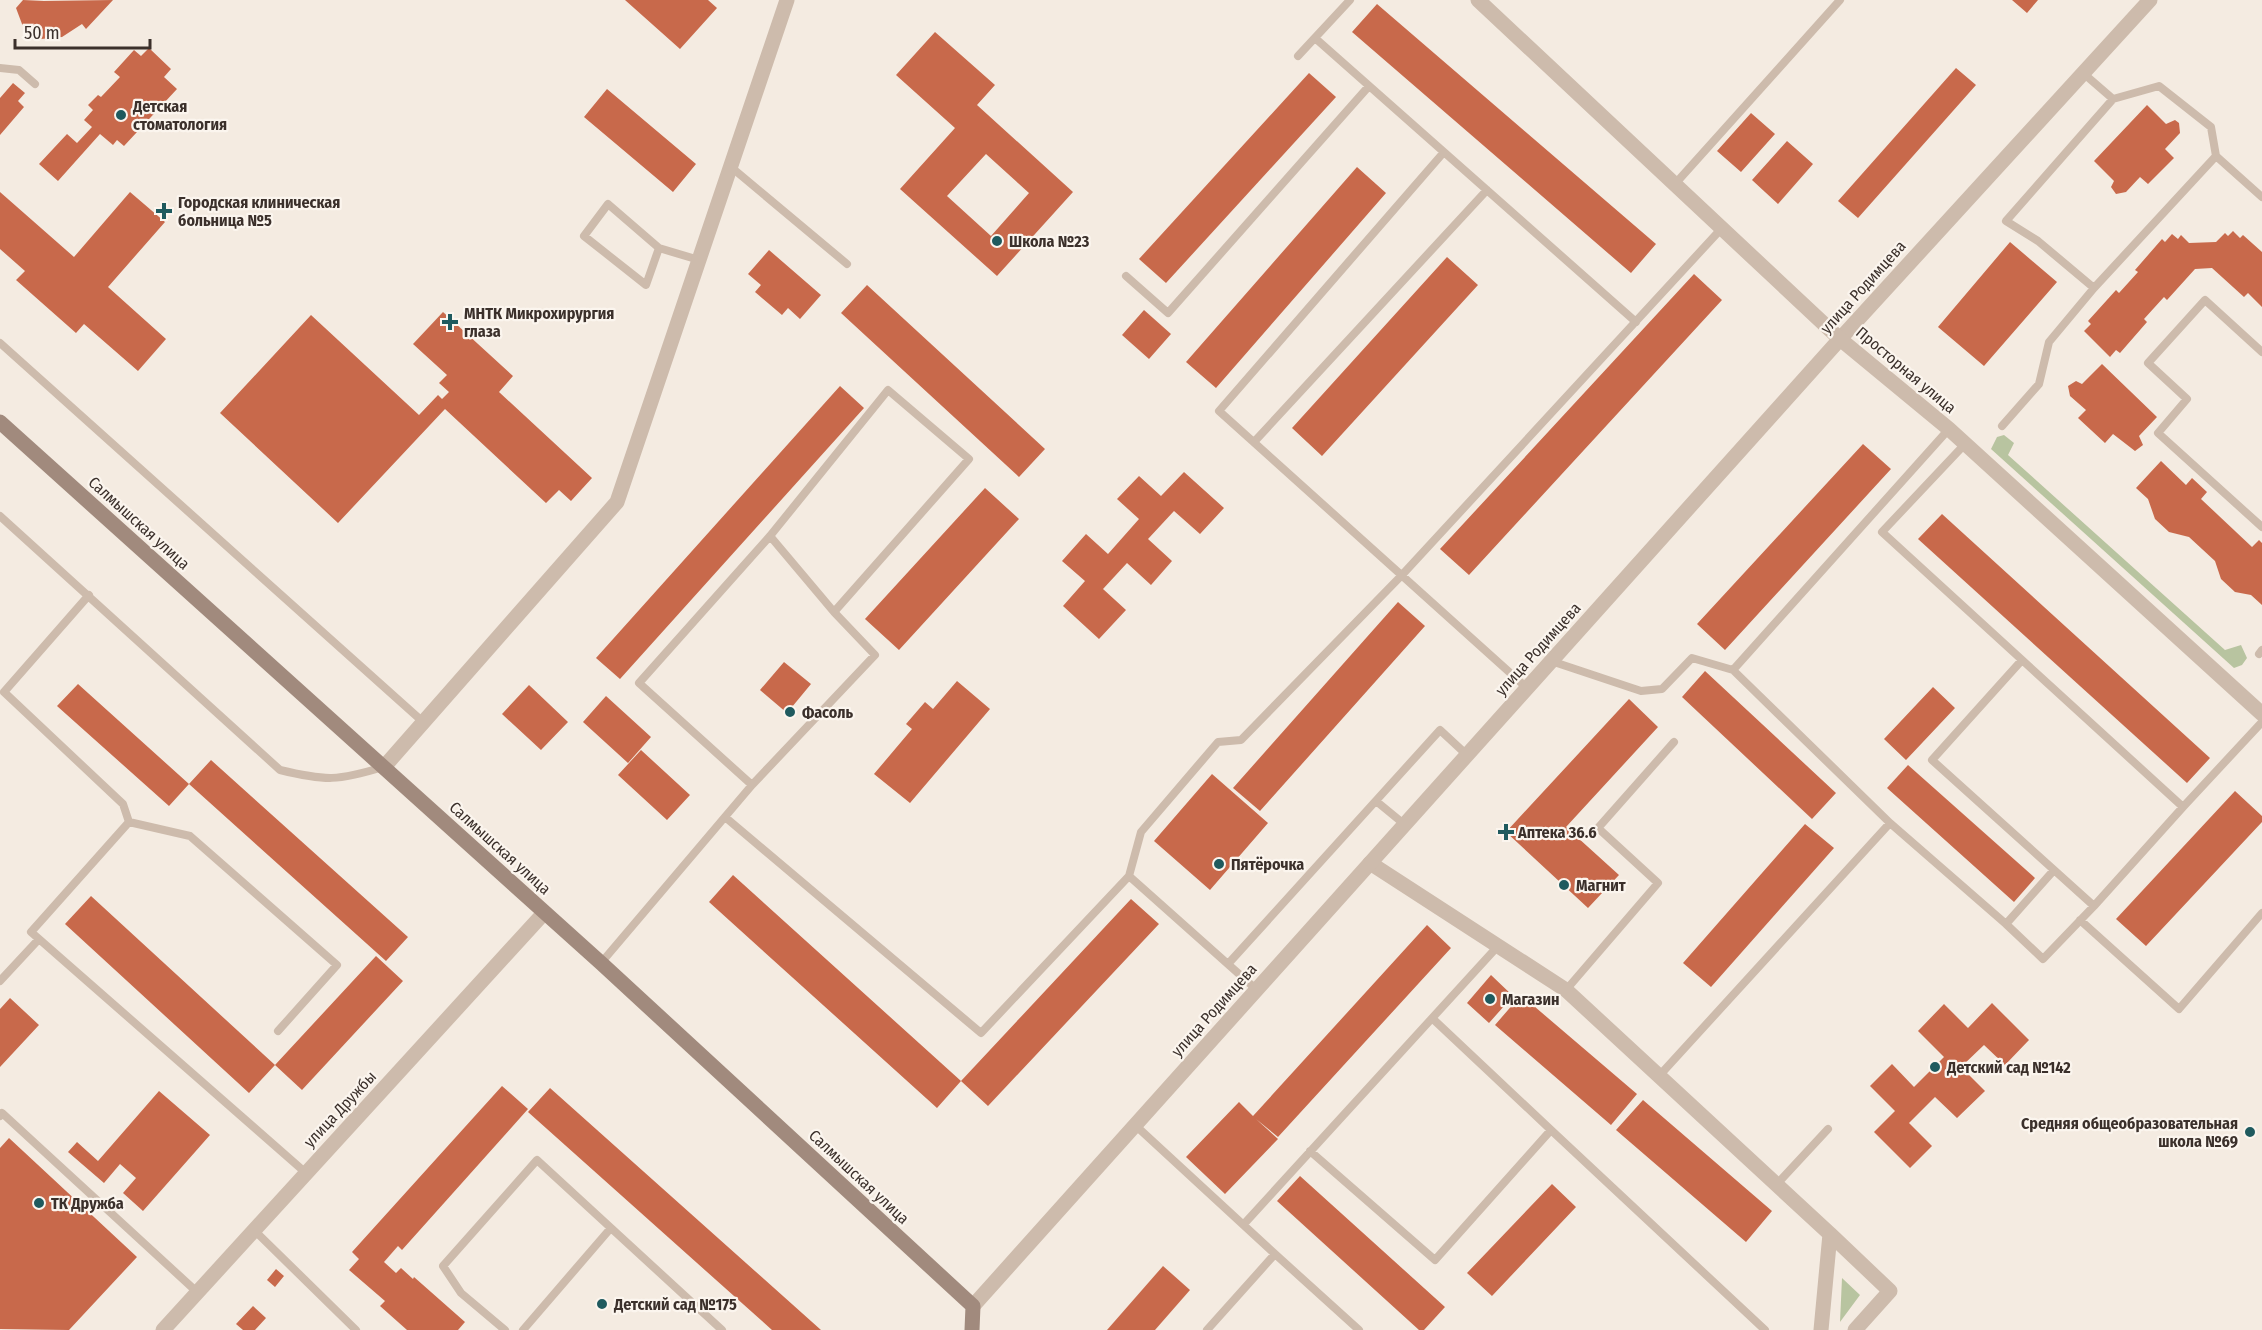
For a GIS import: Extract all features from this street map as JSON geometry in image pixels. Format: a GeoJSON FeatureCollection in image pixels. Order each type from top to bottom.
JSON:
{"type":"FeatureCollection","features":[{"type":"Feature","properties":{"kind":"main road","name":"Салмышская улица"},"geometry":{"type":"LineString","coordinates":[[0,422],[601,963],[972,1306]]}},
{"type":"Feature","properties":{"kind":"main road"},"geometry":{"type":"LineString","coordinates":[[972,1306],[972,1330]]}},
{"type":"Feature","properties":{"kind":"street"},"geometry":{"type":"LineString","coordinates":[[384,767],[422,721],[617,502],[787,0]]}},
{"type":"Feature","properties":{"kind":"street","name":"Просторная улица"},"geometry":{"type":"LineString","coordinates":[[1478,0],[1840,339],[1965,444],[2262,714]]}},
{"type":"Feature","properties":{"kind":"street","name":"улица Родимцева"},"geometry":{"type":"LineString","coordinates":[[972,1306],[1840,339],[2150,0]]}},
{"type":"Feature","properties":{"kind":"street"},"geometry":{"type":"LineString","coordinates":[[1370,863],[1566,990],[1890,1291],[1855,1330]]}},
{"type":"Feature","properties":{"kind":"street","name":"улица Дружбы"},"geometry":{"type":"LineString","coordinates":[[163,1330],[544,913]]}},
{"type":"Feature","properties":{"kind":"street"},"geometry":{"type":"LineString","coordinates":[[1821,1330],[1830,1234]]}},
{"type":"Feature","properties":{"kind":"lane"},"geometry":{"type":"LineString","coordinates":[[1298,56],[1350,0]]}},
{"type":"Feature","properties":{"kind":"lane"},"geometry":{"type":"LineString","coordinates":[[1675,184],[1840,0]]}},
{"type":"Feature","properties":{"kind":"lane"},"geometry":{"type":"LineString","coordinates":[[1314,38],[1636,322]]}},
{"type":"Feature","properties":{"kind":"lane"},"geometry":{"type":"LineString","coordinates":[[0,68],[19,70],[35,84]]}},
{"type":"Feature","properties":{"kind":"lane"},"geometry":{"type":"LineString","coordinates":[[2083,74],[2113,99]]}},
{"type":"Feature","properties":{"kind":"lane"},"geometry":{"type":"LineString","coordinates":[[1126,276],[1168,313],[1369,86]]}},
{"type":"Feature","properties":{"kind":"lane"},"geometry":{"type":"LineString","coordinates":[[2094,288],[2038,241],[2007,221],[2113,99],[2159,86],[2211,127],[2216,156],[2262,197]]}},
{"type":"Feature","properties":{"kind":"lane"},"geometry":{"type":"LineString","coordinates":[[1444,152],[1219,411],[1527,688]]}},
{"type":"Feature","properties":{"kind":"lane"},"geometry":{"type":"LineString","coordinates":[[2002,426],[2039,384],[2049,342],[2094,288],[2216,156]]}},
{"type":"Feature","properties":{"kind":"lane"},"geometry":{"type":"LineString","coordinates":[[731,167],[847,264]]}},
{"type":"Feature","properties":{"kind":"lane"},"geometry":{"type":"LineString","coordinates":[[1254,442],[1487,190]]}},
{"type":"Feature","properties":{"kind":"lane"},"geometry":{"type":"LineString","coordinates":[[659,248],[646,285],[584,236],[608,204],[659,248],[699,260]]}},
{"type":"Feature","properties":{"kind":"lane"},"geometry":{"type":"LineString","coordinates":[[725,817],[981,1033],[1129,876],[1141,832],[1218,742],[1241,740],[1402,575],[1722,228]]}},
{"type":"Feature","properties":{"kind":"lane"},"geometry":{"type":"LineString","coordinates":[[2262,352],[2205,300],[2148,363],[2187,399],[2158,433],[2262,527]]}},
{"type":"Feature","properties":{"kind":"lane"},"geometry":{"type":"LineString","coordinates":[[0,343],[422,721]]}},
{"type":"Feature","properties":{"kind":"lane"},"geometry":{"type":"LineString","coordinates":[[752,785],[639,683],[770,536],[888,390],[969,459],[834,612]]}},
{"type":"Feature","properties":{"kind":"lane"},"geometry":{"type":"LineString","coordinates":[[1733,670],[1948,429]]}},
{"type":"Feature","properties":{"kind":"lane"},"geometry":{"type":"LineString","coordinates":[[1965,444],[1882,532],[2182,807]]}},
{"type":"Feature","properties":{"kind":"lane"},"geometry":{"type":"LineString","coordinates":[[0,516],[280,770],[312,778],[344,779],[384,767]]}},
{"type":"Feature","properties":{"kind":"lane"},"geometry":{"type":"LineString","coordinates":[[601,963],[752,785],[875,655],[834,612],[770,536]]}},
{"type":"Feature","properties":{"kind":"lane"},"geometry":{"type":"LineString","coordinates":[[89,595],[2,695],[123,804],[129,822]]}},
{"type":"Feature","properties":{"kind":"lane"},"geometry":{"type":"LineString","coordinates":[[1551,661],[1641,691],[1662,689],[1692,658],[1733,670],[1890,823],[2043,959],[2262,722]]}},
{"type":"Feature","properties":{"kind":"lane"},"geometry":{"type":"LineString","coordinates":[[2022,660],[1932,760],[2094,906]]}},
{"type":"Feature","properties":{"kind":"lane"},"geometry":{"type":"LineString","coordinates":[[1228,964],[1440,730],[1467,755]]}},
{"type":"Feature","properties":{"kind":"lane"},"geometry":{"type":"LineString","coordinates":[[1566,990],[1658,883],[1598,828],[1674,742]]}},
{"type":"Feature","properties":{"kind":"lane"},"geometry":{"type":"LineString","coordinates":[[1376,801],[1404,824]]}},
{"type":"Feature","properties":{"kind":"lane"},"geometry":{"type":"LineString","coordinates":[[129,822],[31,932],[306,1173]]}},
{"type":"Feature","properties":{"kind":"lane"},"geometry":{"type":"LineString","coordinates":[[129,822],[190,836],[337,965],[278,1031]]}},
{"type":"Feature","properties":{"kind":"lane"},"geometry":{"type":"LineString","coordinates":[[1659,1076],[1890,823]]}},
{"type":"Feature","properties":{"kind":"lane"},"geometry":{"type":"LineString","coordinates":[[2006,924],[2054,870]]}},
{"type":"Feature","properties":{"kind":"lane"},"geometry":{"type":"LineString","coordinates":[[1129,876],[1257,990]]}},
{"type":"Feature","properties":{"kind":"lane"},"geometry":{"type":"LineString","coordinates":[[2080,920],[2179,1009],[2262,913]]}},
{"type":"Feature","properties":{"kind":"lane"},"geometry":{"type":"LineString","coordinates":[[0,981],[39,939]]}},
{"type":"Feature","properties":{"kind":"lane"},"geometry":{"type":"LineString","coordinates":[[1244,1224],[1498,946]]}},
{"type":"Feature","properties":{"kind":"lane"},"geometry":{"type":"LineString","coordinates":[[1433,1019],[1765,1330]]}},
{"type":"Feature","properties":{"kind":"lane"},"geometry":{"type":"LineString","coordinates":[[0,1116],[2,1113],[197,1292]]}},
{"type":"Feature","properties":{"kind":"lane"},"geometry":{"type":"LineString","coordinates":[[1135,1125],[1359,1330]]}},
{"type":"Feature","properties":{"kind":"lane"},"geometry":{"type":"LineString","coordinates":[[1777,1184],[1828,1129]]}},
{"type":"Feature","properties":{"kind":"lane"},"geometry":{"type":"LineString","coordinates":[[1310,1151],[1435,1260],[1551,1130]]}},
{"type":"Feature","properties":{"kind":"lane"},"geometry":{"type":"LineString","coordinates":[[505,1330],[461,1293],[443,1266],[537,1160],[722,1330]]}},
{"type":"Feature","properties":{"kind":"lane"},"geometry":{"type":"LineString","coordinates":[[523,1330],[610,1229]]}},
{"type":"Feature","properties":{"kind":"lane"},"geometry":{"type":"LineString","coordinates":[[255,1231],[356,1330]]}},
{"type":"Feature","properties":{"kind":"lane"},"geometry":{"type":"LineString","coordinates":[[1207,1330],[1275,1254]]}},
{"type":"Feature","properties":{"kind":"green space"},"geometry":{"type":"Polygon","coordinates":[[[2004,435],[2014,443],[2008,455],[2225,650],[2241,645],[2247,658],[2242,665],[2234,668],[1991,449],[1997,437],[2004,435]]]}},
{"type":"Feature","properties":{"kind":"green space"},"geometry":{"type":"Polygon","coordinates":[[[1842,1278],[1860,1295],[1840,1322],[1842,1278]]]}},
{"type":"Feature","properties":{"kind":"building"},"geometry":{"type":"Polygon","coordinates":[[[23,0],[113,0],[86,29],[82,24],[62,37],[41,39],[22,24],[16,8],[23,0]]]}},
{"type":"Feature","properties":{"kind":"building"},"geometry":{"type":"Polygon","coordinates":[[[625,0],[708,0],[717,8],[680,49],[625,0]]]}},
{"type":"Feature","properties":{"kind":"building"},"geometry":{"type":"Polygon","coordinates":[[[2012,0],[2038,0],[2027,13],[2012,0]]]}},
{"type":"Feature","properties":{"kind":"building"},"geometry":{"type":"Polygon","coordinates":[[[1377,4],[1656,244],[1631,273],[1352,32],[1377,4]]]}},
{"type":"Feature","properties":{"kind":"building"},"geometry":{"type":"Polygon","coordinates":[[[935,32],[995,85],[977,105],[1073,192],[997,276],[900,189],[955,128],[896,75],[935,32]],[[986,154],[947,196],[991,236],[1029,193],[986,154]]]}},
{"type":"Feature","properties":{"kind":"building","name":"Детская стоматология"},"geometry":{"type":"Polygon","coordinates":[[[149,48],[171,69],[164,77],[177,89],[124,146],[117,140],[113,145],[100,134],[58,181],[39,164],[67,134],[77,143],[92,127],[84,120],[93,110],[88,105],[98,95],[101,97],[120,77],[114,72],[134,50],[141,56],[149,48]]]}},
{"type":"Feature","properties":{"kind":"building"},"geometry":{"type":"Polygon","coordinates":[[[1956,68],[1976,85],[1858,218],[1838,201],[1956,68]]]}},
{"type":"Feature","properties":{"kind":"building"},"geometry":{"type":"Polygon","coordinates":[[[1309,73],[1336,97],[1166,283],[1139,259],[1309,73]]]}},
{"type":"Feature","properties":{"kind":"building"},"geometry":{"type":"Polygon","coordinates":[[[13,83],[25,93],[18,101],[24,107],[0,135],[0,98],[13,83]]]}},
{"type":"Feature","properties":{"kind":"building"},"geometry":{"type":"Polygon","coordinates":[[[607,89],[696,164],[673,192],[584,117],[607,89]]]}},
{"type":"Feature","properties":{"kind":"building"},"geometry":{"type":"Polygon","coordinates":[[[2147,105],[2166,124],[2175,120],[2179,123],[2180,133],[2165,149],[2174,158],[2148,184],[2140,177],[2126,192],[2116,194],[2111,187],[2114,181],[2094,161],[2147,105]]]}},
{"type":"Feature","properties":{"kind":"building"},"geometry":{"type":"Polygon","coordinates":[[[1751,113],[1775,134],[1741,172],[1717,151],[1751,113]]]}},
{"type":"Feature","properties":{"kind":"building"},"geometry":{"type":"Polygon","coordinates":[[[1787,141],[1813,164],[1778,204],[1752,180],[1787,141]]]}},
{"type":"Feature","properties":{"kind":"building"},"geometry":{"type":"Polygon","coordinates":[[[1357,167],[1386,193],[1216,388],[1186,362],[1357,167]]]}},
{"type":"Feature","properties":{"kind":"building"},"geometry":{"type":"Polygon","coordinates":[[[0,192],[74,257],[130,192],[165,222],[108,287],[166,339],[138,371],[84,324],[76,333],[16,280],[25,271],[0,249],[0,192]]]}},
{"type":"Feature","properties":{"kind":"building"},"geometry":{"type":"Polygon","coordinates":[[[2233,231],[2240,238],[2243,235],[2262,252],[2262,307],[2248,293],[2244,297],[2212,268],[2195,269],[2167,300],[2164,297],[2144,319],[2147,322],[2120,353],[2116,350],[2110,357],[2084,331],[2091,324],[2088,321],[2116,290],[2119,293],[2138,272],[2135,270],[2162,239],[2165,242],[2172,234],[2178,239],[2181,235],[2189,243],[2216,242],[2225,233],[2228,236],[2233,231]]]}},
{"type":"Feature","properties":{"kind":"building"},"geometry":{"type":"Polygon","coordinates":[[[2010,242],[2057,282],[1984,366],[1938,327],[2010,242]]]}},
{"type":"Feature","properties":{"kind":"building"},"geometry":{"type":"Polygon","coordinates":[[[769,250],[821,295],[800,319],[788,308],[782,315],[755,292],[761,285],[748,274],[769,250]]]}},
{"type":"Feature","properties":{"kind":"building"},"geometry":{"type":"Polygon","coordinates":[[[1447,257],[1478,285],[1322,456],[1292,428],[1447,257]]]}},
{"type":"Feature","properties":{"kind":"building"},"geometry":{"type":"Polygon","coordinates":[[[1694,274],[1722,300],[1469,575],[1440,549],[1694,274]]]}},
{"type":"Feature","properties":{"kind":"building"},"geometry":{"type":"Polygon","coordinates":[[[867,285],[1045,449],[1019,477],[841,313],[867,285]]]}},
{"type":"Feature","properties":{"kind":"building"},"geometry":{"type":"Polygon","coordinates":[[[1144,310],[1171,334],[1149,359],[1122,335],[1144,310]]]}},
{"type":"Feature","properties":{"kind":"building"},"geometry":{"type":"Polygon","coordinates":[[[443,312],[513,376],[499,392],[592,478],[571,501],[559,490],[546,503],[445,409],[338,523],[220,413],[311,315],[419,415],[438,395],[442,399],[449,392],[439,383],[447,375],[413,344],[443,312]]]}},
{"type":"Feature","properties":{"kind":"building"},"geometry":{"type":"Polygon","coordinates":[[[2102,364],[2157,417],[2139,436],[2143,445],[2135,451],[2113,434],[2105,443],[2078,418],[2086,410],[2070,396],[2068,386],[2076,381],[2082,384],[2102,364]]]}},
{"type":"Feature","properties":{"kind":"building"},"geometry":{"type":"Polygon","coordinates":[[[840,386],[864,408],[620,679],[596,658],[840,386]]]}},
{"type":"Feature","properties":{"kind":"building"},"geometry":{"type":"Polygon","coordinates":[[[1863,444],[1891,469],[1725,650],[1697,624],[1863,444]]]}},
{"type":"Feature","properties":{"kind":"building"},"geometry":{"type":"Polygon","coordinates":[[[2161,461],[2186,485],[2192,478],[2207,492],[2201,499],[2252,547],[2259,540],[2262,543],[2262,605],[2251,595],[2235,592],[2221,579],[2215,561],[2189,537],[2169,532],[2155,519],[2148,499],[2136,488],[2161,461]]]}},
{"type":"Feature","properties":{"kind":"building"},"geometry":{"type":"Polygon","coordinates":[[[1184,472],[1224,508],[1200,534],[1174,511],[1148,539],[1172,561],[1151,585],[1127,563],[1103,589],[1126,610],[1099,639],[1063,606],[1085,581],[1062,561],[1086,534],[1108,554],[1139,519],[1117,499],[1139,476],[1161,496],[1184,472]]]}},
{"type":"Feature","properties":{"kind":"building"},"geometry":{"type":"Polygon","coordinates":[[[985,488],[1019,519],[899,650],[865,619],[985,488]]]}},
{"type":"Feature","properties":{"kind":"building"},"geometry":{"type":"Polygon","coordinates":[[[1942,514],[2210,758],[2187,783],[1918,539],[1942,514]]]}},
{"type":"Feature","properties":{"kind":"building"},"geometry":{"type":"Polygon","coordinates":[[[1398,602],[1425,626],[1260,811],[1233,788],[1398,602]]]}},
{"type":"Feature","properties":{"kind":"building"},"geometry":{"type":"Polygon","coordinates":[[[784,662],[811,684],[787,713],[760,690],[784,662]]]}},
{"type":"Feature","properties":{"kind":"building"},"geometry":{"type":"Polygon","coordinates":[[[1705,671],[1836,793],[1812,819],[1682,697],[1705,671]]]}},
{"type":"Feature","properties":{"kind":"building"},"geometry":{"type":"Polygon","coordinates":[[[957,681],[990,709],[910,803],[874,774],[912,729],[906,724],[925,702],[933,709],[957,681]]]}},
{"type":"Feature","properties":{"kind":"building"},"geometry":{"type":"Polygon","coordinates":[[[78,684],[189,784],[169,806],[57,706],[78,684]]]}},
{"type":"Feature","properties":{"kind":"building"},"geometry":{"type":"Polygon","coordinates":[[[529,685],[568,722],[541,750],[502,714],[529,685]]]}},
{"type":"Feature","properties":{"kind":"building"},"geometry":{"type":"Polygon","coordinates":[[[1933,687],[1955,708],[1906,760],[1884,739],[1933,687]]]}},
{"type":"Feature","properties":{"kind":"building"},"geometry":{"type":"Polygon","coordinates":[[[606,696],[651,737],[628,763],[583,722],[606,696]]]}},
{"type":"Feature","properties":{"kind":"building"},"geometry":{"type":"Polygon","coordinates":[[[1629,699],[1658,727],[1566,827],[1619,875],[1588,908],[1506,832],[1629,699]]]}},
{"type":"Feature","properties":{"kind":"building"},"geometry":{"type":"Polygon","coordinates":[[[641,750],[690,795],[667,820],[618,775],[641,750]]]}},
{"type":"Feature","properties":{"kind":"building"},"geometry":{"type":"Polygon","coordinates":[[[211,760],[408,937],[386,961],[189,784],[211,760]]]}},
{"type":"Feature","properties":{"kind":"building"},"geometry":{"type":"Polygon","coordinates":[[[1908,765],[2035,878],[2014,902],[1887,788],[1908,765]]]}},
{"type":"Feature","properties":{"kind":"building"},"geometry":{"type":"Polygon","coordinates":[[[1212,774],[1268,823],[1210,890],[1154,841],[1212,774]]]}},
{"type":"Feature","properties":{"kind":"building"},"geometry":{"type":"Polygon","coordinates":[[[2235,791],[2262,816],[2262,822],[2146,946],[2116,919],[2235,791]]]}},
{"type":"Feature","properties":{"kind":"building"},"geometry":{"type":"Polygon","coordinates":[[[1805,824],[1834,848],[1711,987],[1683,963],[1805,824]]]}},
{"type":"Feature","properties":{"kind":"building"},"geometry":{"type":"Polygon","coordinates":[[[733,875],[961,1081],[937,1108],[709,902],[733,875]]]}},
{"type":"Feature","properties":{"kind":"building"},"geometry":{"type":"Polygon","coordinates":[[[91,896],[275,1065],[249,1093],[65,924],[91,896]]]}},
{"type":"Feature","properties":{"kind":"building"},"geometry":{"type":"Polygon","coordinates":[[[1131,899],[1159,924],[988,1106],[961,1081],[1131,899]]]}},
{"type":"Feature","properties":{"kind":"building"},"geometry":{"type":"Polygon","coordinates":[[[1427,925],[1451,948],[1278,1137],[1256,1119],[1278,1139],[1225,1194],[1186,1157],[1239,1102],[1253,1116],[1427,925]]]}},
{"type":"Feature","properties":{"kind":"building"},"geometry":{"type":"Polygon","coordinates":[[[376,956],[403,981],[302,1090],[275,1065],[376,956]]]}},
{"type":"Feature","properties":{"kind":"building","name":"Магазин"},"geometry":{"type":"Polygon","coordinates":[[[1491,975],[1513,996],[1489,1023],[1467,1003],[1491,975]]]}},
{"type":"Feature","properties":{"kind":"building"},"geometry":{"type":"Polygon","coordinates":[[[1521,995],[1637,1094],[1611,1125],[1495,1025],[1521,995]]]}},
{"type":"Feature","properties":{"kind":"building"},"geometry":{"type":"Polygon","coordinates":[[[10,998],[39,1025],[0,1067],[0,1009],[10,998]]]}},
{"type":"Feature","properties":{"kind":"building"},"geometry":{"type":"Polygon","coordinates":[[[1992,1003],[2029,1040],[2005,1065],[1984,1045],[1961,1067],[1985,1091],[1957,1118],[1935,1097],[1909,1123],[1932,1146],[1910,1168],[1874,1132],[1895,1111],[1870,1086],[1892,1064],[1914,1087],[1944,1057],[1918,1031],[1944,1004],[1968,1028],[1992,1003]]]}},
{"type":"Feature","properties":{"kind":"building"},"geometry":{"type":"Polygon","coordinates":[[[502,1086],[528,1109],[402,1250],[398,1246],[384,1262],[396,1273],[401,1268],[413,1279],[414,1277],[465,1322],[458,1330],[407,1330],[380,1306],[385,1301],[349,1270],[359,1259],[352,1252],[502,1086]]]}},
{"type":"Feature","properties":{"kind":"building"},"geometry":{"type":"Polygon","coordinates":[[[550,1088],[821,1330],[772,1330],[528,1112],[550,1088]]]}},
{"type":"Feature","properties":{"kind":"building"},"geometry":{"type":"Polygon","coordinates":[[[159,1091],[210,1135],[143,1211],[123,1193],[136,1178],[120,1164],[104,1183],[68,1152],[77,1142],[98,1161],[159,1091]]]}},
{"type":"Feature","properties":{"kind":"building"},"geometry":{"type":"Polygon","coordinates":[[[1643,1100],[1772,1211],[1746,1242],[1616,1130],[1643,1100]]]}},
{"type":"Feature","properties":{"kind":"building","name":"ТК Дружба"},"geometry":{"type":"Polygon","coordinates":[[[9,1138],[137,1257],[69,1330],[0,1329],[0,1148],[9,1138]]]}},
{"type":"Feature","properties":{"kind":"building"},"geometry":{"type":"Polygon","coordinates":[[[1300,1176],[1445,1307],[1424,1330],[1419,1330],[1277,1201],[1300,1176]]]}},
{"type":"Feature","properties":{"kind":"building"},"geometry":{"type":"Polygon","coordinates":[[[1552,1184],[1576,1207],[1492,1296],[1467,1273],[1552,1184]]]}},
{"type":"Feature","properties":{"kind":"building"},"geometry":{"type":"Polygon","coordinates":[[[1163,1266],[1190,1290],[1155,1330],[1107,1330],[1163,1266]]]}},
{"type":"Feature","properties":{"kind":"building"},"geometry":{"type":"Polygon","coordinates":[[[276,1269],[284,1276],[275,1287],[267,1280],[276,1269]]]}},
{"type":"Feature","properties":{"kind":"building"},"geometry":{"type":"Polygon","coordinates":[[[253,1306],[266,1318],[255,1330],[243,1330],[236,1324],[253,1306]]]}},
{"type":"Feature","properties":{"kind":"place","name":"Детская стоматология"},"geometry":{"type":"Point","coordinates":[121,115]}},
{"type":"Feature","properties":{"kind":"place","name":"Городская клиническая больница №5"},"geometry":{"type":"Point","coordinates":[164,211]}},
{"type":"Feature","properties":{"kind":"place","name":"Школа №23"},"geometry":{"type":"Point","coordinates":[997,241]}},
{"type":"Feature","properties":{"kind":"place","name":"МНТК Микрохирургия глаза"},"geometry":{"type":"Point","coordinates":[450,322]}},
{"type":"Feature","properties":{"kind":"place","name":"Фасоль"},"geometry":{"type":"Point","coordinates":[790,712]}},
{"type":"Feature","properties":{"kind":"place","name":"Аптека 36.6"},"geometry":{"type":"Point","coordinates":[1506,832]}},
{"type":"Feature","properties":{"kind":"place","name":"Пятёрочка"},"geometry":{"type":"Point","coordinates":[1219,864]}},
{"type":"Feature","properties":{"kind":"place","name":"Магнит"},"geometry":{"type":"Point","coordinates":[1564,885]}},
{"type":"Feature","properties":{"kind":"place","name":"Магазин"},"geometry":{"type":"Point","coordinates":[1490,999]}},
{"type":"Feature","properties":{"kind":"place","name":"Детский сад №142"},"geometry":{"type":"Point","coordinates":[1935,1067]}},
{"type":"Feature","properties":{"kind":"place","name":"Средняя общеобразовательная школа №69"},"geometry":{"type":"Point","coordinates":[2250,1132]}},
{"type":"Feature","properties":{"kind":"place","name":"ТК Дружба"},"geometry":{"type":"Point","coordinates":[39,1203]}},
{"type":"Feature","properties":{"kind":"place","name":"Детский сад №175"},"geometry":{"type":"Point","coordinates":[602,1304]}}]}
